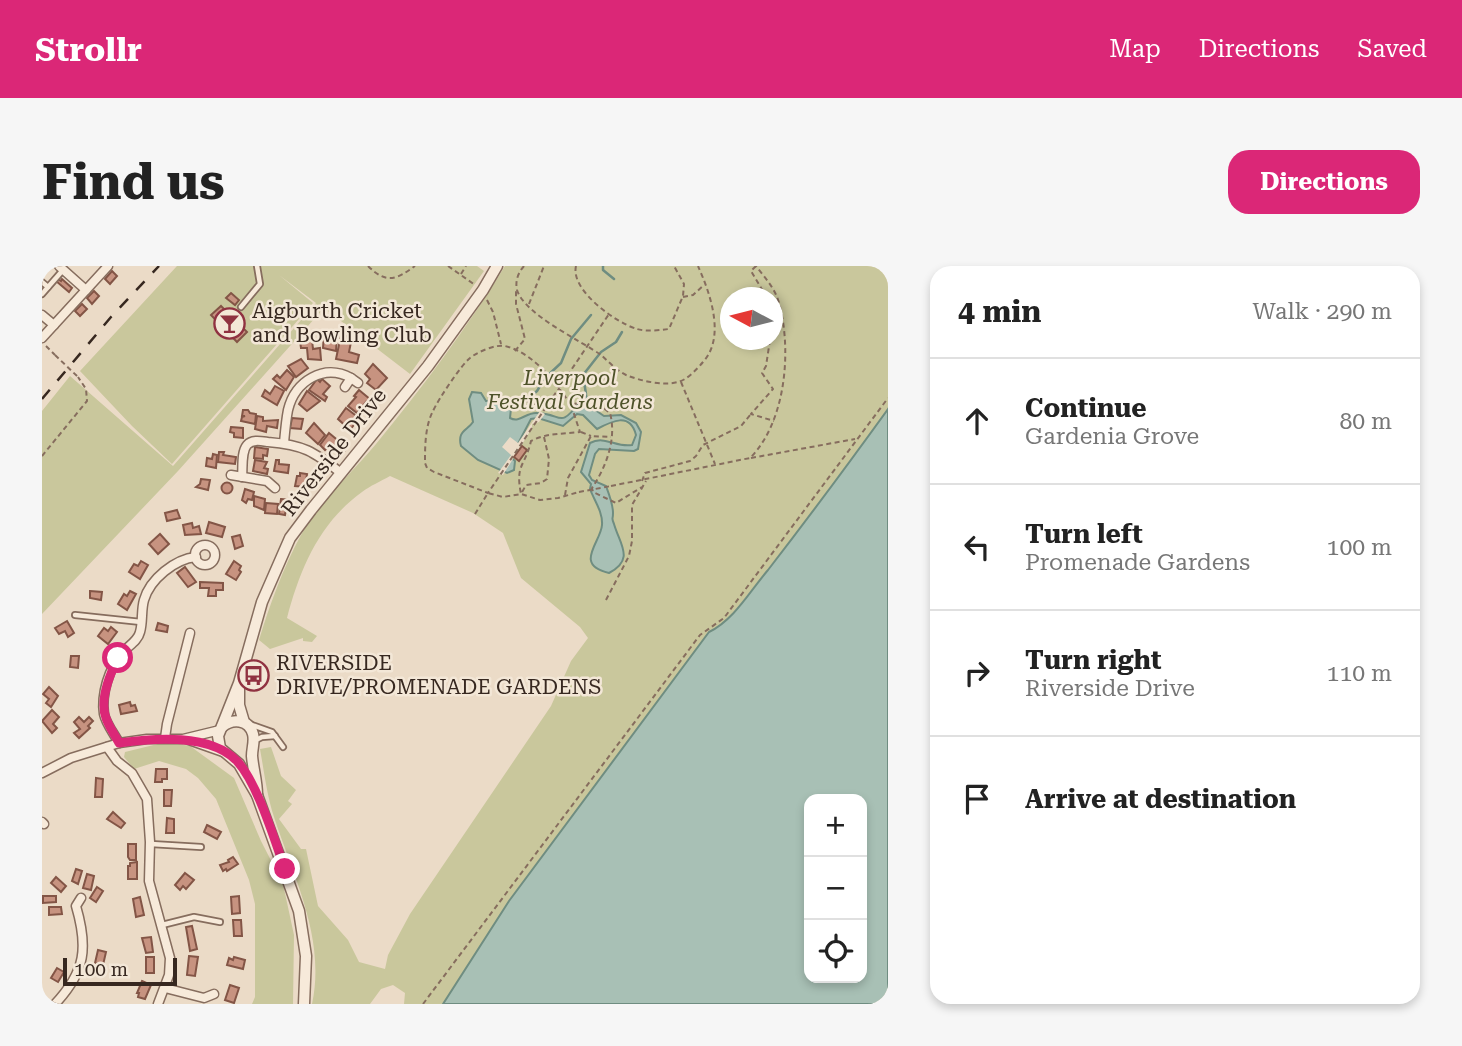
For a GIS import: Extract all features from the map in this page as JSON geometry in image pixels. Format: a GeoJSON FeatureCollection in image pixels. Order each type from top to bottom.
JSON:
{"type":"FeatureCollection","features":[{"type":"Feature","properties":{"kind":"street"},"geometry":{"type":"LineString","coordinates":[[42,340],[108,266]]}},
{"type":"Feature","properties":{"kind":"street","name":"Riverside Drive"},"geometry":{"type":"LineString","coordinates":[[221,728],[239,682],[262,602],[290,538],[428,366],[498,266]]}},
{"type":"Feature","properties":{"kind":"street"},"geometry":{"type":"LineString","coordinates":[[63,268],[86,290]]}},
{"type":"Feature","properties":{"kind":"street"},"geometry":{"type":"LineString","coordinates":[[42,315],[54,325]]}},
{"type":"Feature","properties":{"kind":"street"},"geometry":{"type":"LineString","coordinates":[[284,443],[288,411],[301,386],[313,376],[327,372],[340,373],[355,381],[345,387]]}},
{"type":"Feature","properties":{"kind":"street"},"geometry":{"type":"LineString","coordinates":[[242,477],[244,452],[250,442],[284,443],[309,449],[341,473]]}},
{"type":"Feature","properties":{"kind":"street"},"geometry":{"type":"LineString","coordinates":[[231,475],[267,481],[275,488]]}},
{"type":"Feature","properties":{"kind":"street"},"geometry":{"type":"LineString","coordinates":[[119,743],[104,716],[105,691],[110,674],[118,658],[140,633],[148,590],[176,562],[196,557]]}},
{"type":"Feature","properties":{"kind":"street"},"geometry":{"type":"LineString","coordinates":[[165,738],[190,633]]}},
{"type":"Feature","properties":{"kind":"street","name":"Riverside Drive"},"geometry":{"type":"LineString","coordinates":[[239,682],[239,705],[245,723]]}},
{"type":"Feature","properties":{"kind":"street"},"geometry":{"type":"LineString","coordinates":[[42,773],[71,758],[119,743],[183,738],[221,728],[232,721],[245,723],[254,734],[257,795]]}},
{"type":"Feature","properties":{"kind":"street"},"geometry":{"type":"LineString","coordinates":[[221,728],[218,742],[239,764],[257,795],[299,911],[306,956],[304,1004]]}},
{"type":"Feature","properties":{"kind":"street"},"geometry":{"type":"LineString","coordinates":[[183,738],[228,755],[244,755],[253,744]]}},
{"type":"Feature","properties":{"kind":"street"},"geometry":{"type":"LineString","coordinates":[[107,747],[117,761],[132,773],[147,799],[149,881],[170,958],[165,988],[158,1004]]}},
{"type":"Feature","properties":{"kind":"street"},"geometry":{"type":"LineString","coordinates":[[55,1004],[78,970],[82,955],[83,928],[75,903]]}},
{"type":"Feature","properties":{"kind":"street"},"geometry":{"type":"LineString","coordinates":[[165,988],[204,998],[214,994]]}},
{"type":"Feature","properties":{"kind":"lane"},"geometry":{"type":"LineString","coordinates":[[241,307],[260,284],[257,266]]}},
{"type":"Feature","properties":{"kind":"lane"},"geometry":{"type":"LineString","coordinates":[[42,295],[63,268]]}},
{"type":"Feature","properties":{"kind":"lane"},"geometry":{"type":"LineString","coordinates":[[42,282],[48,287]]}},
{"type":"Feature","properties":{"kind":"lane"},"geometry":{"type":"LineString","coordinates":[[75,615],[141,622]]}},
{"type":"Feature","properties":{"kind":"lane"},"geometry":{"type":"LineString","coordinates":[[245,723],[265,728],[276,736],[283,747]]}},
{"type":"Feature","properties":{"kind":"lane"},"geometry":{"type":"LineString","coordinates":[[253,744],[266,736],[276,736]]}},
{"type":"Feature","properties":{"kind":"lane"},"geometry":{"type":"LineString","coordinates":[[150,844],[201,847]]}},
{"type":"Feature","properties":{"kind":"lane"},"geometry":{"type":"LineString","coordinates":[[161,925],[194,916],[220,922]]}},
{"type":"Feature","properties":{"kind":"path"},"geometry":{"type":"LineString","coordinates":[[368,266],[381,276],[391,279],[400,277],[415,266]]}},
{"type":"Feature","properties":{"kind":"path"},"geometry":{"type":"LineString","coordinates":[[448,266],[483,290],[494,312],[501,345]]}},
{"type":"Feature","properties":{"kind":"path"},"geometry":{"type":"LineString","coordinates":[[461,275],[466,266]]}},
{"type":"Feature","properties":{"kind":"path"},"geometry":{"type":"LineString","coordinates":[[515,351],[525,339],[516,304],[518,273],[524,266]]}},
{"type":"Feature","properties":{"kind":"path"},"geometry":{"type":"LineString","coordinates":[[528,304],[544,266]]}},
{"type":"Feature","properties":{"kind":"path"},"geometry":{"type":"LineString","coordinates":[[576,266],[574,272],[577,281],[588,296],[608,314],[625,325],[638,329],[669,329],[682,297],[684,284],[674,266]]}},
{"type":"Feature","properties":{"kind":"path"},"geometry":{"type":"LineString","coordinates":[[516,288],[542,319],[603,356],[620,372],[639,380],[681,382],[706,359],[714,338],[715,324],[698,266]]}},
{"type":"Feature","properties":{"kind":"path"},"geometry":{"type":"LineString","coordinates":[[750,458],[764,442],[775,421],[784,362],[784,333],[779,302],[774,289],[756,266],[751,271],[760,287]]}},
{"type":"Feature","properties":{"kind":"path"},"geometry":{"type":"LineString","coordinates":[[682,297],[692,295],[703,288],[705,283]]}},
{"type":"Feature","properties":{"kind":"path"},"geometry":{"type":"LineString","coordinates":[[475,514],[608,314]]}},
{"type":"Feature","properties":{"kind":"path"},"geometry":{"type":"LineString","coordinates":[[42,340],[78,377],[86,389],[87,401],[42,456]]}},
{"type":"Feature","properties":{"kind":"path"},"geometry":{"type":"LineString","coordinates":[[580,432],[571,405],[546,372],[501,345],[469,358],[433,411],[428,425],[425,455],[427,468],[503,497],[521,494],[540,500],[644,481],[715,464],[857,439]]}},
{"type":"Feature","properties":{"kind":"path"},"geometry":{"type":"LineString","coordinates":[[606,600],[631,549],[632,505],[642,487],[645,472],[690,461],[707,442],[741,426],[773,389],[762,373],[766,366],[768,350]]}},
{"type":"Feature","properties":{"kind":"path"},"geometry":{"type":"LineString","coordinates":[[681,382],[715,464]]}},
{"type":"Feature","properties":{"kind":"path"},"geometry":{"type":"LineString","coordinates":[[423,1004],[700,635],[724,618],[888,398]]}},
{"type":"Feature","properties":{"kind":"path"},"geometry":{"type":"LineString","coordinates":[[571,405],[592,399],[610,413],[612,437],[601,474],[592,488],[593,492],[618,502],[642,487]]}},
{"type":"Feature","properties":{"kind":"path"},"geometry":{"type":"LineString","coordinates":[[526,401],[544,408]]}},
{"type":"Feature","properties":{"kind":"path"},"geometry":{"type":"LineString","coordinates":[[751,414],[775,421]]}},
{"type":"Feature","properties":{"kind":"path"},"geometry":{"type":"LineString","coordinates":[[521,494],[517,481],[531,441],[580,432],[591,436],[612,437]]}},
{"type":"Feature","properties":{"kind":"path"},"geometry":{"type":"LineString","coordinates":[[565,496],[568,478],[591,436]]}},
{"type":"Feature","properties":{"kind":"path"},"geometry":{"type":"LineString","coordinates":[[521,494],[526,485],[541,483],[547,479],[549,458],[544,437]]}},
{"type":"Feature","properties":{"kind":"green space"},"geometry":{"type":"Polygon","coordinates":[[[177,266],[477,266],[484,271],[410,374],[324,308],[178,471],[42,614],[42,411],[70,376],[173,466],[316,303],[279,275],[313,303],[172,464],[80,371],[177,266]]]}},
{"type":"Feature","properties":{"kind":"green space","name":"Liverpool Festival Gardens"},"geometry":{"type":"Polygon","coordinates":[[[505,266],[888,266],[888,409],[815,510],[741,603],[724,623],[709,632],[509,901],[443,1004],[404,1004],[405,993],[393,985],[381,989],[370,1004],[312,1004],[315,956],[311,932],[299,886],[272,809],[260,749],[271,747],[281,776],[296,790],[288,801],[292,804],[279,819],[301,849],[306,849],[318,906],[348,940],[359,962],[385,969],[388,955],[410,914],[551,706],[571,661],[588,638],[580,627],[521,578],[503,533],[473,513],[390,476],[347,504],[323,533],[305,565],[287,618],[317,636],[312,642],[303,641],[303,638],[270,649],[259,640],[283,573],[309,523],[326,499],[376,444],[460,335],[505,266]]]}},
{"type":"Feature","properties":{"kind":"green space"},"geometry":{"type":"Polygon","coordinates":[[[166,742],[190,746],[234,778],[283,884],[294,935],[293,1004],[252,1004],[255,997],[255,904],[249,880],[216,799],[198,778],[186,769],[159,761],[134,769],[124,757],[125,752],[166,742]]]}},
{"type":"Feature","properties":{"kind":"shaded area"},"geometry":{"type":"Polygon","coordinates":[[[472,392],[481,393],[486,401],[512,399],[510,418],[517,419],[536,413],[563,418],[586,394],[588,405],[604,416],[621,415],[636,423],[641,432],[638,449],[599,449],[589,475],[592,480],[606,486],[611,499],[613,520],[624,551],[622,562],[617,568],[609,573],[593,565],[592,552],[601,532],[602,520],[590,489],[591,484],[581,472],[590,443],[601,440],[632,445],[636,435],[629,423],[614,421],[597,429],[583,415],[577,414],[563,426],[538,418],[531,419],[511,457],[515,461],[514,470],[507,473],[478,460],[461,446],[461,434],[473,422],[469,399],[472,392]]]}},
{"type":"Feature","properties":{"kind":"shaded area"},"geometry":{"type":"Polygon","coordinates":[[[888,409],[888,1004],[443,1004],[509,901],[709,632],[726,620],[741,604],[888,409]]]}},
{"type":"Feature","properties":{"kind":"pier"},"geometry":{"type":"Polygon","coordinates":[[[540,411],[545,414],[539,422],[532,424],[503,475],[498,473],[511,455],[502,447],[510,437],[518,443],[540,411]]]}},
{"type":"Feature","properties":{"kind":"building"},"geometry":{"type":"Polygon","coordinates":[[[112,271],[117,276],[110,284],[105,279],[112,271]]]}},
{"type":"Feature","properties":{"kind":"building"},"geometry":{"type":"Polygon","coordinates":[[[62,279],[72,288],[69,292],[56,281],[62,279]]]}},
{"type":"Feature","properties":{"kind":"building"},"geometry":{"type":"Polygon","coordinates":[[[94,291],[99,296],[92,304],[87,298],[94,291]]]}},
{"type":"Feature","properties":{"kind":"building"},"geometry":{"type":"Polygon","coordinates":[[[231,293],[239,300],[235,305],[226,298],[231,293]]]}},
{"type":"Feature","properties":{"kind":"building"},"geometry":{"type":"Polygon","coordinates":[[[82,304],[87,309],[80,316],[75,311],[82,304]]]}},
{"type":"Feature","properties":{"kind":"building"},"geometry":{"type":"Polygon","coordinates":[[[221,306],[247,332],[237,342],[211,315],[221,306]]]}},
{"type":"Feature","properties":{"kind":"building"},"geometry":{"type":"Polygon","coordinates":[[[324,334],[337,335],[336,351],[323,348],[324,334]]]}},
{"type":"Feature","properties":{"kind":"building"},"geometry":{"type":"Polygon","coordinates":[[[341,335],[352,337],[349,352],[359,355],[357,363],[336,359],[341,335]]]}},
{"type":"Feature","properties":{"kind":"building"},"geometry":{"type":"Polygon","coordinates":[[[312,340],[313,349],[320,348],[321,360],[308,359],[307,348],[301,348],[300,341],[312,340]]]}},
{"type":"Feature","properties":{"kind":"building"},"geometry":{"type":"Polygon","coordinates":[[[301,359],[308,368],[296,377],[288,366],[301,359]]]}},
{"type":"Feature","properties":{"kind":"building"},"geometry":{"type":"Polygon","coordinates":[[[373,364],[387,378],[376,390],[367,383],[370,379],[365,374],[373,364]]]}},
{"type":"Feature","properties":{"kind":"building"},"geometry":{"type":"Polygon","coordinates":[[[287,370],[294,377],[286,390],[273,379],[277,375],[280,378],[287,370]]]}},
{"type":"Feature","properties":{"kind":"building"},"geometry":{"type":"Polygon","coordinates":[[[317,379],[320,382],[322,379],[330,386],[323,394],[327,397],[325,401],[309,390],[317,379]]]}},
{"type":"Feature","properties":{"kind":"building"},"geometry":{"type":"Polygon","coordinates":[[[275,386],[284,391],[277,405],[262,396],[265,390],[270,394],[275,386]]]}},
{"type":"Feature","properties":{"kind":"building"},"geometry":{"type":"Polygon","coordinates":[[[359,390],[371,400],[357,413],[348,406],[359,390]]]}},
{"type":"Feature","properties":{"kind":"building"},"geometry":{"type":"Polygon","coordinates":[[[307,391],[320,401],[307,411],[299,404],[307,391]]]}},
{"type":"Feature","properties":{"kind":"building"},"geometry":{"type":"Polygon","coordinates":[[[346,408],[359,418],[350,430],[338,419],[346,408]]]}},
{"type":"Feature","properties":{"kind":"building"},"geometry":{"type":"Polygon","coordinates":[[[243,410],[256,414],[255,424],[241,421],[245,416],[242,416],[243,410]]]}},
{"type":"Feature","properties":{"kind":"building"},"geometry":{"type":"Polygon","coordinates":[[[257,416],[263,417],[263,421],[278,420],[277,428],[267,426],[266,432],[255,429],[257,416]]]}},
{"type":"Feature","properties":{"kind":"building"},"geometry":{"type":"Polygon","coordinates":[[[292,418],[303,419],[301,429],[290,428],[292,418]]]}},
{"type":"Feature","properties":{"kind":"building"},"geometry":{"type":"Polygon","coordinates":[[[314,423],[325,435],[318,444],[306,433],[314,423]]]}},
{"type":"Feature","properties":{"kind":"building"},"geometry":{"type":"Polygon","coordinates":[[[231,427],[243,428],[243,438],[234,437],[234,433],[230,432],[231,427]]]}},
{"type":"Feature","properties":{"kind":"building"},"geometry":{"type":"Polygon","coordinates":[[[329,433],[347,448],[342,454],[330,445],[325,450],[320,445],[329,433]]]}},
{"type":"Feature","properties":{"kind":"building"},"geometry":{"type":"Polygon","coordinates":[[[522,446],[527,450],[519,461],[514,457],[522,446]]]}},
{"type":"Feature","properties":{"kind":"building"},"geometry":{"type":"Polygon","coordinates":[[[255,447],[268,449],[267,456],[263,455],[263,459],[254,458],[255,447]]]}},
{"type":"Feature","properties":{"kind":"building"},"geometry":{"type":"Polygon","coordinates":[[[219,452],[236,457],[235,464],[218,462],[219,452]]]}},
{"type":"Feature","properties":{"kind":"building"},"geometry":{"type":"Polygon","coordinates":[[[213,454],[217,455],[216,468],[206,466],[207,458],[212,459],[213,454]]]}},
{"type":"Feature","properties":{"kind":"building"},"geometry":{"type":"Polygon","coordinates":[[[255,460],[267,462],[264,468],[268,469],[267,474],[253,471],[255,460]]]}},
{"type":"Feature","properties":{"kind":"building"},"geometry":{"type":"Polygon","coordinates":[[[276,460],[279,460],[279,464],[289,465],[288,473],[274,471],[276,460]]]}},
{"type":"Feature","properties":{"kind":"building"},"geometry":{"type":"Polygon","coordinates":[[[300,473],[307,474],[306,481],[310,483],[307,487],[295,486],[300,473]]]}},
{"type":"Feature","properties":{"kind":"building"},"geometry":{"type":"Polygon","coordinates":[[[201,479],[210,480],[208,490],[196,487],[201,479]]]}},
{"type":"Feature","properties":{"kind":"building"},"geometry":{"type":"Polygon","coordinates":[[[227,483],[231,484],[231,492],[227,493],[223,492],[222,488],[223,484],[227,483]]]}},
{"type":"Feature","properties":{"kind":"building"},"geometry":{"type":"Polygon","coordinates":[[[245,489],[254,492],[252,500],[248,499],[246,503],[242,500],[245,489]]]}},
{"type":"Feature","properties":{"kind":"building"},"geometry":{"type":"Polygon","coordinates":[[[254,496],[265,499],[264,510],[254,506],[254,496]]]}},
{"type":"Feature","properties":{"kind":"building"},"geometry":{"type":"Polygon","coordinates":[[[281,499],[291,500],[285,515],[279,514],[281,499]]]}},
{"type":"Feature","properties":{"kind":"building"},"geometry":{"type":"Polygon","coordinates":[[[266,503],[278,504],[277,514],[265,513],[266,503]]]}},
{"type":"Feature","properties":{"kind":"building"},"geometry":{"type":"Polygon","coordinates":[[[177,510],[180,518],[167,521],[165,513],[177,510]]]}},
{"type":"Feature","properties":{"kind":"building"},"geometry":{"type":"Polygon","coordinates":[[[209,522],[225,527],[222,537],[206,533],[209,522]]]}},
{"type":"Feature","properties":{"kind":"building"},"geometry":{"type":"Polygon","coordinates":[[[192,523],[193,528],[199,526],[201,534],[185,535],[183,525],[192,523]]]}},
{"type":"Feature","properties":{"kind":"building"},"geometry":{"type":"Polygon","coordinates":[[[160,534],[169,544],[158,554],[149,544],[160,534]]]}},
{"type":"Feature","properties":{"kind":"building"},"geometry":{"type":"Polygon","coordinates":[[[240,535],[243,546],[235,549],[232,537],[240,535]]]}},
{"type":"Feature","properties":{"kind":"building"},"geometry":{"type":"Polygon","coordinates":[[[141,561],[148,565],[140,579],[129,572],[134,564],[138,566],[141,561]]]}},
{"type":"Feature","properties":{"kind":"building"},"geometry":{"type":"Polygon","coordinates":[[[234,561],[241,566],[236,580],[226,574],[234,561]]]}},
{"type":"Feature","properties":{"kind":"building"},"geometry":{"type":"Polygon","coordinates":[[[185,567],[196,582],[188,587],[177,573],[185,567]]]}},
{"type":"Feature","properties":{"kind":"building"},"geometry":{"type":"Polygon","coordinates":[[[200,582],[223,583],[223,590],[216,590],[216,596],[208,596],[209,588],[200,588],[200,582]]]}},
{"type":"Feature","properties":{"kind":"building"},"geometry":{"type":"Polygon","coordinates":[[[90,591],[102,592],[101,600],[90,598],[90,591]]]}},
{"type":"Feature","properties":{"kind":"building"},"geometry":{"type":"Polygon","coordinates":[[[130,591],[136,594],[127,610],[118,604],[124,594],[127,596],[130,591]]]}},
{"type":"Feature","properties":{"kind":"building"},"geometry":{"type":"Polygon","coordinates":[[[67,621],[74,633],[68,637],[65,631],[59,634],[55,628],[67,621]]]}},
{"type":"Feature","properties":{"kind":"building"},"geometry":{"type":"Polygon","coordinates":[[[158,623],[168,626],[167,632],[156,630],[158,623]]]}},
{"type":"Feature","properties":{"kind":"building"},"geometry":{"type":"Polygon","coordinates":[[[111,627],[117,632],[108,644],[98,636],[104,628],[108,631],[111,627]]]}},
{"type":"Feature","properties":{"kind":"building"},"geometry":{"type":"Polygon","coordinates":[[[71,656],[79,656],[78,668],[70,667],[71,656]]]}},
{"type":"Feature","properties":{"kind":"building"},"geometry":{"type":"Polygon","coordinates":[[[49,687],[58,696],[51,707],[46,703],[49,699],[43,694],[49,687]]]}},
{"type":"Feature","properties":{"kind":"building"},"geometry":{"type":"Polygon","coordinates":[[[130,702],[131,706],[135,705],[137,711],[121,714],[119,705],[130,702]]]}},
{"type":"Feature","properties":{"kind":"building"},"geometry":{"type":"Polygon","coordinates":[[[52,710],[59,717],[53,724],[57,728],[52,733],[42,721],[52,710]]]}},
{"type":"Feature","properties":{"kind":"building"},"geometry":{"type":"Polygon","coordinates":[[[79,717],[84,722],[89,717],[93,721],[88,726],[90,728],[79,738],[74,733],[80,729],[74,722],[79,717]]]}},
{"type":"Feature","properties":{"kind":"building"},"geometry":{"type":"Polygon","coordinates":[[[156,769],[167,769],[167,779],[155,782],[156,769]]]}},
{"type":"Feature","properties":{"kind":"building"},"geometry":{"type":"Polygon","coordinates":[[[96,778],[103,779],[102,797],[95,797],[96,778]]]}},
{"type":"Feature","properties":{"kind":"building"},"geometry":{"type":"Polygon","coordinates":[[[164,790],[172,790],[171,806],[164,806],[164,790]]]}},
{"type":"Feature","properties":{"kind":"building"},"geometry":{"type":"Polygon","coordinates":[[[113,812],[125,823],[121,828],[107,819],[113,812]]]}},
{"type":"Feature","properties":{"kind":"building"},"geometry":{"type":"Polygon","coordinates":[[[167,818],[174,819],[174,833],[166,833],[167,818]]]}},
{"type":"Feature","properties":{"kind":"building"},"geometry":{"type":"Polygon","coordinates":[[[207,825],[221,832],[217,839],[204,832],[207,825]]]}},
{"type":"Feature","properties":{"kind":"building"},"geometry":{"type":"Polygon","coordinates":[[[128,844],[136,844],[136,860],[130,860],[128,857],[128,844]]]}},
{"type":"Feature","properties":{"kind":"building"},"geometry":{"type":"Polygon","coordinates":[[[233,857],[238,864],[223,871],[220,865],[229,862],[233,857]]]}},
{"type":"Feature","properties":{"kind":"building"},"geometry":{"type":"Polygon","coordinates":[[[137,862],[137,879],[128,879],[128,866],[137,862]]]}},
{"type":"Feature","properties":{"kind":"building"},"geometry":{"type":"Polygon","coordinates":[[[76,869],[82,871],[78,884],[72,881],[76,869]]]}},
{"type":"Feature","properties":{"kind":"building"},"geometry":{"type":"Polygon","coordinates":[[[185,873],[194,880],[186,889],[183,886],[180,890],[175,885],[185,873]]]}},
{"type":"Feature","properties":{"kind":"building"},"geometry":{"type":"Polygon","coordinates":[[[87,874],[94,876],[91,890],[83,888],[87,874]]]}},
{"type":"Feature","properties":{"kind":"building"},"geometry":{"type":"Polygon","coordinates":[[[56,877],[66,886],[61,892],[51,883],[56,877]]]}},
{"type":"Feature","properties":{"kind":"building"},"geometry":{"type":"Polygon","coordinates":[[[97,887],[103,891],[96,902],[90,898],[97,887]]]}},
{"type":"Feature","properties":{"kind":"building"},"geometry":{"type":"Polygon","coordinates":[[[43,896],[56,896],[56,902],[43,903],[43,896]]]}},
{"type":"Feature","properties":{"kind":"building"},"geometry":{"type":"Polygon","coordinates":[[[239,896],[240,913],[232,914],[231,897],[239,896]]]}},
{"type":"Feature","properties":{"kind":"building"},"geometry":{"type":"Polygon","coordinates":[[[140,897],[144,915],[136,917],[133,899],[140,897]]]}},
{"type":"Feature","properties":{"kind":"building"},"geometry":{"type":"Polygon","coordinates":[[[49,907],[61,907],[62,914],[49,915],[49,907]]]}},
{"type":"Feature","properties":{"kind":"building"},"geometry":{"type":"Polygon","coordinates":[[[233,920],[241,920],[242,936],[234,936],[233,920]]]}},
{"type":"Feature","properties":{"kind":"building"},"geometry":{"type":"Polygon","coordinates":[[[192,926],[197,949],[190,951],[186,927],[192,926]]]}},
{"type":"Feature","properties":{"kind":"building"},"geometry":{"type":"Polygon","coordinates":[[[151,937],[153,952],[146,953],[142,938],[151,937]]]}},
{"type":"Feature","properties":{"kind":"building"},"geometry":{"type":"Polygon","coordinates":[[[98,950],[106,952],[103,965],[95,963],[98,950]]]}},
{"type":"Feature","properties":{"kind":"building"},"geometry":{"type":"Polygon","coordinates":[[[189,956],[198,957],[195,976],[187,975],[189,956]]]}},
{"type":"Feature","properties":{"kind":"building"},"geometry":{"type":"Polygon","coordinates":[[[146,957],[154,957],[154,973],[146,973],[146,957]]]}},
{"type":"Feature","properties":{"kind":"building"},"geometry":{"type":"Polygon","coordinates":[[[234,957],[245,960],[243,969],[227,965],[229,958],[233,960],[234,957]]]}},
{"type":"Feature","properties":{"kind":"building"},"geometry":{"type":"Polygon","coordinates":[[[57,968],[64,972],[58,982],[51,978],[57,968]]]}},
{"type":"Feature","properties":{"kind":"building"},"geometry":{"type":"Polygon","coordinates":[[[142,981],[151,985],[145,999],[138,997],[137,993],[142,981]]]}},
{"type":"Feature","properties":{"kind":"building"},"geometry":{"type":"Polygon","coordinates":[[[230,985],[239,988],[234,1003],[225,1000],[230,985]]]}},
{"type":"Feature","properties":{"kind":"waterway"},"geometry":{"type":"LineString","coordinates":[[603,266],[603,270],[614,279]]}},
{"type":"Feature","properties":{"kind":"waterway"},"geometry":{"type":"LineString","coordinates":[[511,402],[528,399],[537,391],[545,378],[561,363],[571,339],[591,315]]}},
{"type":"Feature","properties":{"kind":"waterway"},"geometry":{"type":"LineString","coordinates":[[586,394],[583,375],[601,352],[616,342],[622,332]]}},
{"type":"Feature","properties":{"kind":"railway"},"geometry":{"type":"LineString","coordinates":[[42,399],[111,317],[159,266]]}},
{"type":"Feature","properties":{"kind":"place","name":"Aigburth Cricket and Bowling Club"},"geometry":{"type":"Point","coordinates":[229,323]}},
{"type":"Feature","properties":{"kind":"place","name":"RIVERSIDE DRIVE/PROMENADE GARDENS"},"geometry":{"type":"Point","coordinates":[253,675]}},
{"type":"Feature","properties":{"kind":"route"},"geometry":{"type":"LineString","coordinates":[[118,658],[105,691],[104,716],[119,743],[183,738],[232,757],[257,795],[285,869]]}}]}
